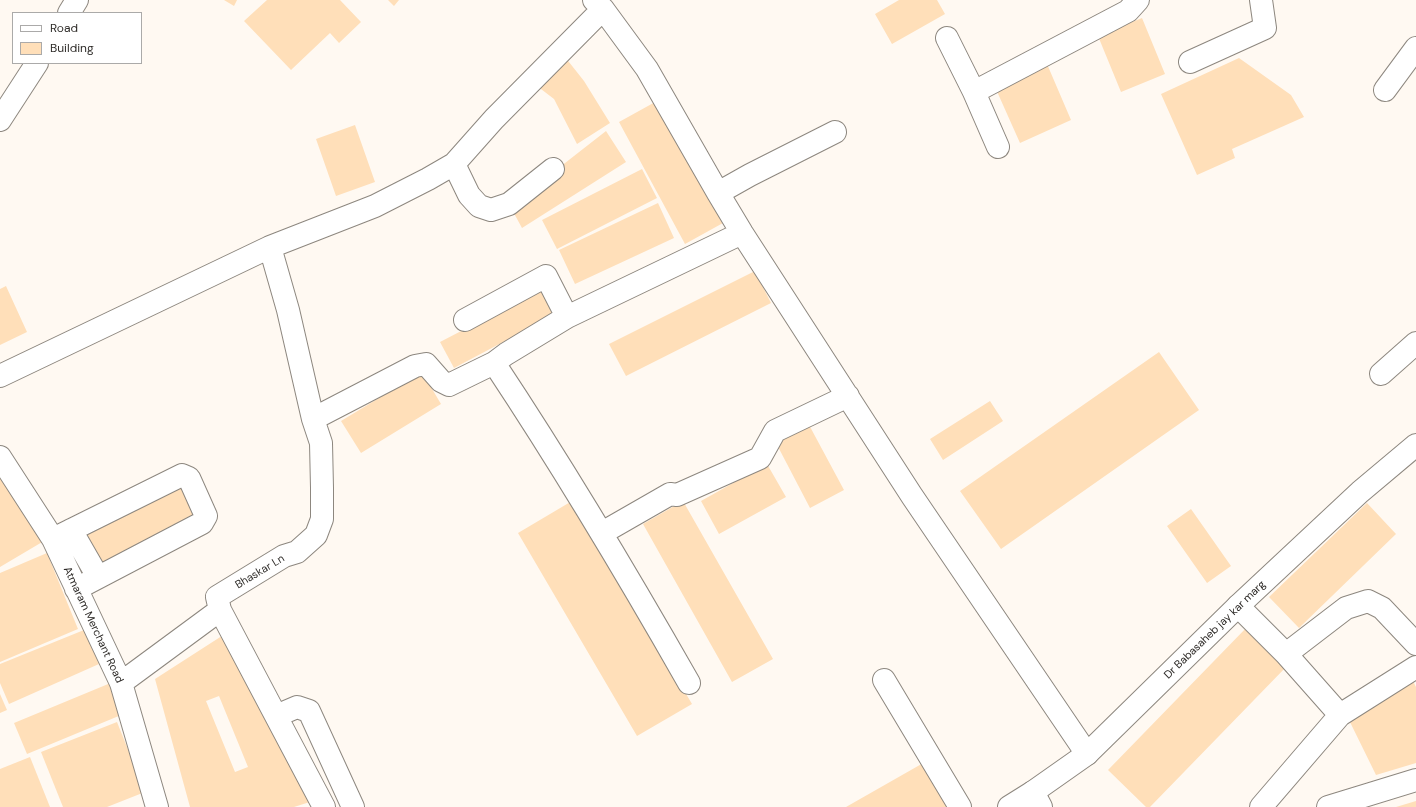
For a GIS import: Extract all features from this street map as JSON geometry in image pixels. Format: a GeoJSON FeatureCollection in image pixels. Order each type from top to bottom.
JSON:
{"type":"FeatureCollection","features":[{"type":"Feature","properties":{"kind":"street"},"geometry":{"type":"LineString","coordinates":[[70,12],[77,0]]}},
{"type":"Feature","properties":{"kind":"street"},"geometry":{"type":"LineString","coordinates":[[974,92],[1128,11],[1138,0]]}},
{"type":"Feature","properties":{"kind":"street"},"geometry":{"type":"LineString","coordinates":[[1190,62],[1265,28],[1261,0]]}},
{"type":"Feature","properties":{"kind":"street"},"geometry":{"type":"LineString","coordinates":[[0,376],[270,246],[375,206],[454,164],[599,4],[647,69],[742,233],[912,496],[1087,754]]}},
{"type":"Feature","properties":{"kind":"street"},"geometry":{"type":"LineString","coordinates":[[946,38],[974,92],[998,147]]}},
{"type":"Feature","properties":{"kind":"street"},"geometry":{"type":"LineString","coordinates":[[1385,90],[1416,48]]}},
{"type":"Feature","properties":{"kind":"street"},"geometry":{"type":"LineString","coordinates":[[0,120],[36,64]]}},
{"type":"Feature","properties":{"kind":"street"},"geometry":{"type":"LineString","coordinates":[[718,193],[835,132]]}},
{"type":"Feature","properties":{"kind":"street"},"geometry":{"type":"LineString","coordinates":[[454,164],[468,195],[479,206],[491,210],[509,204],[553,169]]}},
{"type":"Feature","properties":{"kind":"street"},"geometry":{"type":"LineString","coordinates":[[270,246],[288,310],[313,419],[415,366],[426,364],[441,381],[449,385],[494,363],[567,316],[742,233]]}},
{"type":"Feature","properties":{"kind":"street"},"geometry":{"type":"LineString","coordinates":[[465,320],[546,276],[567,316]]}},
{"type":"Feature","properties":{"kind":"street"},"geometry":{"type":"LineString","coordinates":[[1381,374],[1416,344]]}},
{"type":"Feature","properties":{"kind":"street"},"geometry":{"type":"LineString","coordinates":[[494,363],[543,436],[602,533],[689,682]]}},
{"type":"Feature","properties":{"kind":"street"},"geometry":{"type":"LineString","coordinates":[[602,533],[670,494],[677,495],[760,458],[775,431],[848,396]]}},
{"type":"Feature","properties":{"kind":"street","name":"Bhaskar Ln"},"geometry":{"type":"LineString","coordinates":[[220,610],[217,597],[284,556],[297,552],[316,535],[322,519],[321,443],[313,419]]}},
{"type":"Feature","properties":{"kind":"street","name":"Dr Babasaheb jay kar marg"},"geometry":{"type":"LineString","coordinates":[[1009,807],[1037,800],[1087,754],[1238,606],[1360,492],[1416,445]]}},
{"type":"Feature","properties":{"kind":"street","name":"Atmaram Merchant Road"},"geometry":{"type":"LineString","coordinates":[[0,457],[62,534],[76,589],[121,683],[157,807]]}},
{"type":"Feature","properties":{"kind":"street"},"geometry":{"type":"LineString","coordinates":[[76,589],[202,523],[206,516],[189,478],[182,475],[62,534],[98,577]]}},
{"type":"Feature","properties":{"kind":"street"},"geometry":{"type":"LineString","coordinates":[[1286,654],[1346,608],[1368,600],[1382,608],[1416,644]]}},
{"type":"Feature","properties":{"kind":"street"},"geometry":{"type":"LineString","coordinates":[[1238,606],[1286,654],[1340,715]]}},
{"type":"Feature","properties":{"kind":"street"},"geometry":{"type":"LineString","coordinates":[[121,683],[220,610],[324,807]]}},
{"type":"Feature","properties":{"kind":"street"},"geometry":{"type":"LineString","coordinates":[[1261,807],[1340,715],[1416,667]]}},
{"type":"Feature","properties":{"kind":"street"},"geometry":{"type":"LineString","coordinates":[[884,680],[960,807]]}},
{"type":"Feature","properties":{"kind":"street"},"geometry":{"type":"LineString","coordinates":[[276,716],[297,707],[309,711],[353,807]]}},
{"type":"Feature","properties":{"kind":"street"},"geometry":{"type":"LineString","coordinates":[[1328,807],[1416,780]]}},
{"type":"Feature","properties":{"kind":"building"},"geometry":{"type":"Polygon","coordinates":[[[224,0],[237,0],[234,6],[224,0]]]}},
{"type":"Feature","properties":{"kind":"building"},"geometry":{"type":"Polygon","coordinates":[[[267,0],[340,0],[361,22],[339,43],[330,33],[291,70],[244,21],[267,0]]]}},
{"type":"Feature","properties":{"kind":"building"},"geometry":{"type":"Polygon","coordinates":[[[388,0],[399,0],[394,6],[388,0]]]}},
{"type":"Feature","properties":{"kind":"building"},"geometry":{"type":"Polygon","coordinates":[[[899,0],[937,0],[945,14],[892,44],[875,14],[899,0]]]}},
{"type":"Feature","properties":{"kind":"building"},"geometry":{"type":"Polygon","coordinates":[[[1142,18],[1165,74],[1121,92],[1098,36],[1142,18]]]}},
{"type":"Feature","properties":{"kind":"building"},"geometry":{"type":"Polygon","coordinates":[[[565,57],[584,81],[610,123],[577,144],[554,99],[537,86],[565,57]]]}},
{"type":"Feature","properties":{"kind":"building"},"geometry":{"type":"Polygon","coordinates":[[[1239,58],[1291,95],[1304,117],[1232,149],[1235,158],[1197,175],[1161,94],[1239,58]]]}},
{"type":"Feature","properties":{"kind":"building"},"geometry":{"type":"Polygon","coordinates":[[[1047,64],[1071,120],[1020,143],[995,87],[1047,64]]]}},
{"type":"Feature","properties":{"kind":"building"},"geometry":{"type":"Polygon","coordinates":[[[657,101],[723,223],[685,244],[619,122],[657,101]]]}},
{"type":"Feature","properties":{"kind":"building"},"geometry":{"type":"Polygon","coordinates":[[[355,125],[375,182],[336,196],[316,139],[355,125]]]}},
{"type":"Feature","properties":{"kind":"building"},"geometry":{"type":"Polygon","coordinates":[[[606,131],[626,162],[522,228],[510,206],[606,131]]]}},
{"type":"Feature","properties":{"kind":"building"},"geometry":{"type":"Polygon","coordinates":[[[642,169],[657,198],[557,249],[542,220],[642,169]]]}},
{"type":"Feature","properties":{"kind":"building"},"geometry":{"type":"Polygon","coordinates":[[[658,203],[674,238],[575,284],[559,250],[658,203]]]}},
{"type":"Feature","properties":{"kind":"building"},"geometry":{"type":"Polygon","coordinates":[[[755,271],[771,303],[626,376],[609,344],[755,271]]]}},
{"type":"Feature","properties":{"kind":"building"},"geometry":{"type":"Polygon","coordinates":[[[6,286],[27,332],[0,345],[0,289],[6,286]]]}},
{"type":"Feature","properties":{"kind":"building"},"geometry":{"type":"Polygon","coordinates":[[[544,288],[558,313],[454,368],[440,342],[544,288]]]}},
{"type":"Feature","properties":{"kind":"building"},"geometry":{"type":"Polygon","coordinates":[[[1159,352],[1199,410],[1001,549],[960,491],[1159,352]]]}},
{"type":"Feature","properties":{"kind":"building"},"geometry":{"type":"Polygon","coordinates":[[[422,372],[441,404],[361,453],[341,421],[422,372]]]}},
{"type":"Feature","properties":{"kind":"building"},"geometry":{"type":"Polygon","coordinates":[[[990,401],[1003,421],[943,460],[930,439],[990,401]]]}},
{"type":"Feature","properties":{"kind":"building"},"geometry":{"type":"Polygon","coordinates":[[[808,423],[844,490],[810,508],[775,441],[808,423]]]}},
{"type":"Feature","properties":{"kind":"building"},"geometry":{"type":"Polygon","coordinates":[[[767,464],[786,497],[719,534],[701,501],[767,464]]]}},
{"type":"Feature","properties":{"kind":"building"},"geometry":{"type":"Polygon","coordinates":[[[0,474],[49,538],[0,567],[0,474]]]}},
{"type":"Feature","properties":{"kind":"building"},"geometry":{"type":"Polygon","coordinates":[[[183,483],[200,518],[98,568],[81,532],[183,483]]]}},
{"type":"Feature","properties":{"kind":"building"},"geometry":{"type":"Polygon","coordinates":[[[572,501],[692,704],[637,736],[518,533],[572,501]]]}},
{"type":"Feature","properties":{"kind":"building"},"geometry":{"type":"Polygon","coordinates":[[[683,501],[773,659],[732,682],[643,524],[683,501]]]}},
{"type":"Feature","properties":{"kind":"building"},"geometry":{"type":"Polygon","coordinates":[[[1367,503],[1396,534],[1299,628],[1269,597],[1367,503]]]}},
{"type":"Feature","properties":{"kind":"building"},"geometry":{"type":"Polygon","coordinates":[[[1191,509],[1231,566],[1207,583],[1167,526],[1191,509]]]}},
{"type":"Feature","properties":{"kind":"building"},"geometry":{"type":"Polygon","coordinates":[[[47,553],[78,629],[0,662],[0,573],[47,553]]]}},
{"type":"Feature","properties":{"kind":"building"},"geometry":{"type":"Polygon","coordinates":[[[1248,626],[1288,665],[1150,807],[1146,807],[1108,770],[1248,626]]]}},
{"type":"Feature","properties":{"kind":"building"},"geometry":{"type":"Polygon","coordinates":[[[84,630],[99,664],[9,704],[0,683],[0,664],[84,630]]]}},
{"type":"Feature","properties":{"kind":"building"},"geometry":{"type":"Polygon","coordinates":[[[228,632],[313,801],[294,807],[190,807],[155,679],[228,632]],[[219,696],[206,701],[235,772],[248,767],[219,696]]]}},
{"type":"Feature","properties":{"kind":"building"},"geometry":{"type":"Polygon","coordinates":[[[1409,673],[1416,687],[1416,763],[1376,775],[1349,720],[1409,673]]]}},
{"type":"Feature","properties":{"kind":"building"},"geometry":{"type":"Polygon","coordinates":[[[113,682],[126,713],[27,754],[14,723],[113,682]]]}},
{"type":"Feature","properties":{"kind":"building"},"geometry":{"type":"Polygon","coordinates":[[[0,694],[7,710],[0,713],[0,694]]]}},
{"type":"Feature","properties":{"kind":"building"},"geometry":{"type":"Polygon","coordinates":[[[117,722],[145,792],[107,807],[63,807],[41,752],[117,722]]]}},
{"type":"Feature","properties":{"kind":"building"},"geometry":{"type":"Polygon","coordinates":[[[30,757],[50,807],[0,807],[0,769],[30,757]]]}},
{"type":"Feature","properties":{"kind":"building"},"geometry":{"type":"Polygon","coordinates":[[[925,762],[950,807],[846,807],[925,762]]]}},
{"type":"Feature","properties":{"kind":"building"},"geometry":{"type":"Polygon","coordinates":[[[1416,801],[1416,807],[1396,807],[1416,801]]]}}]}
